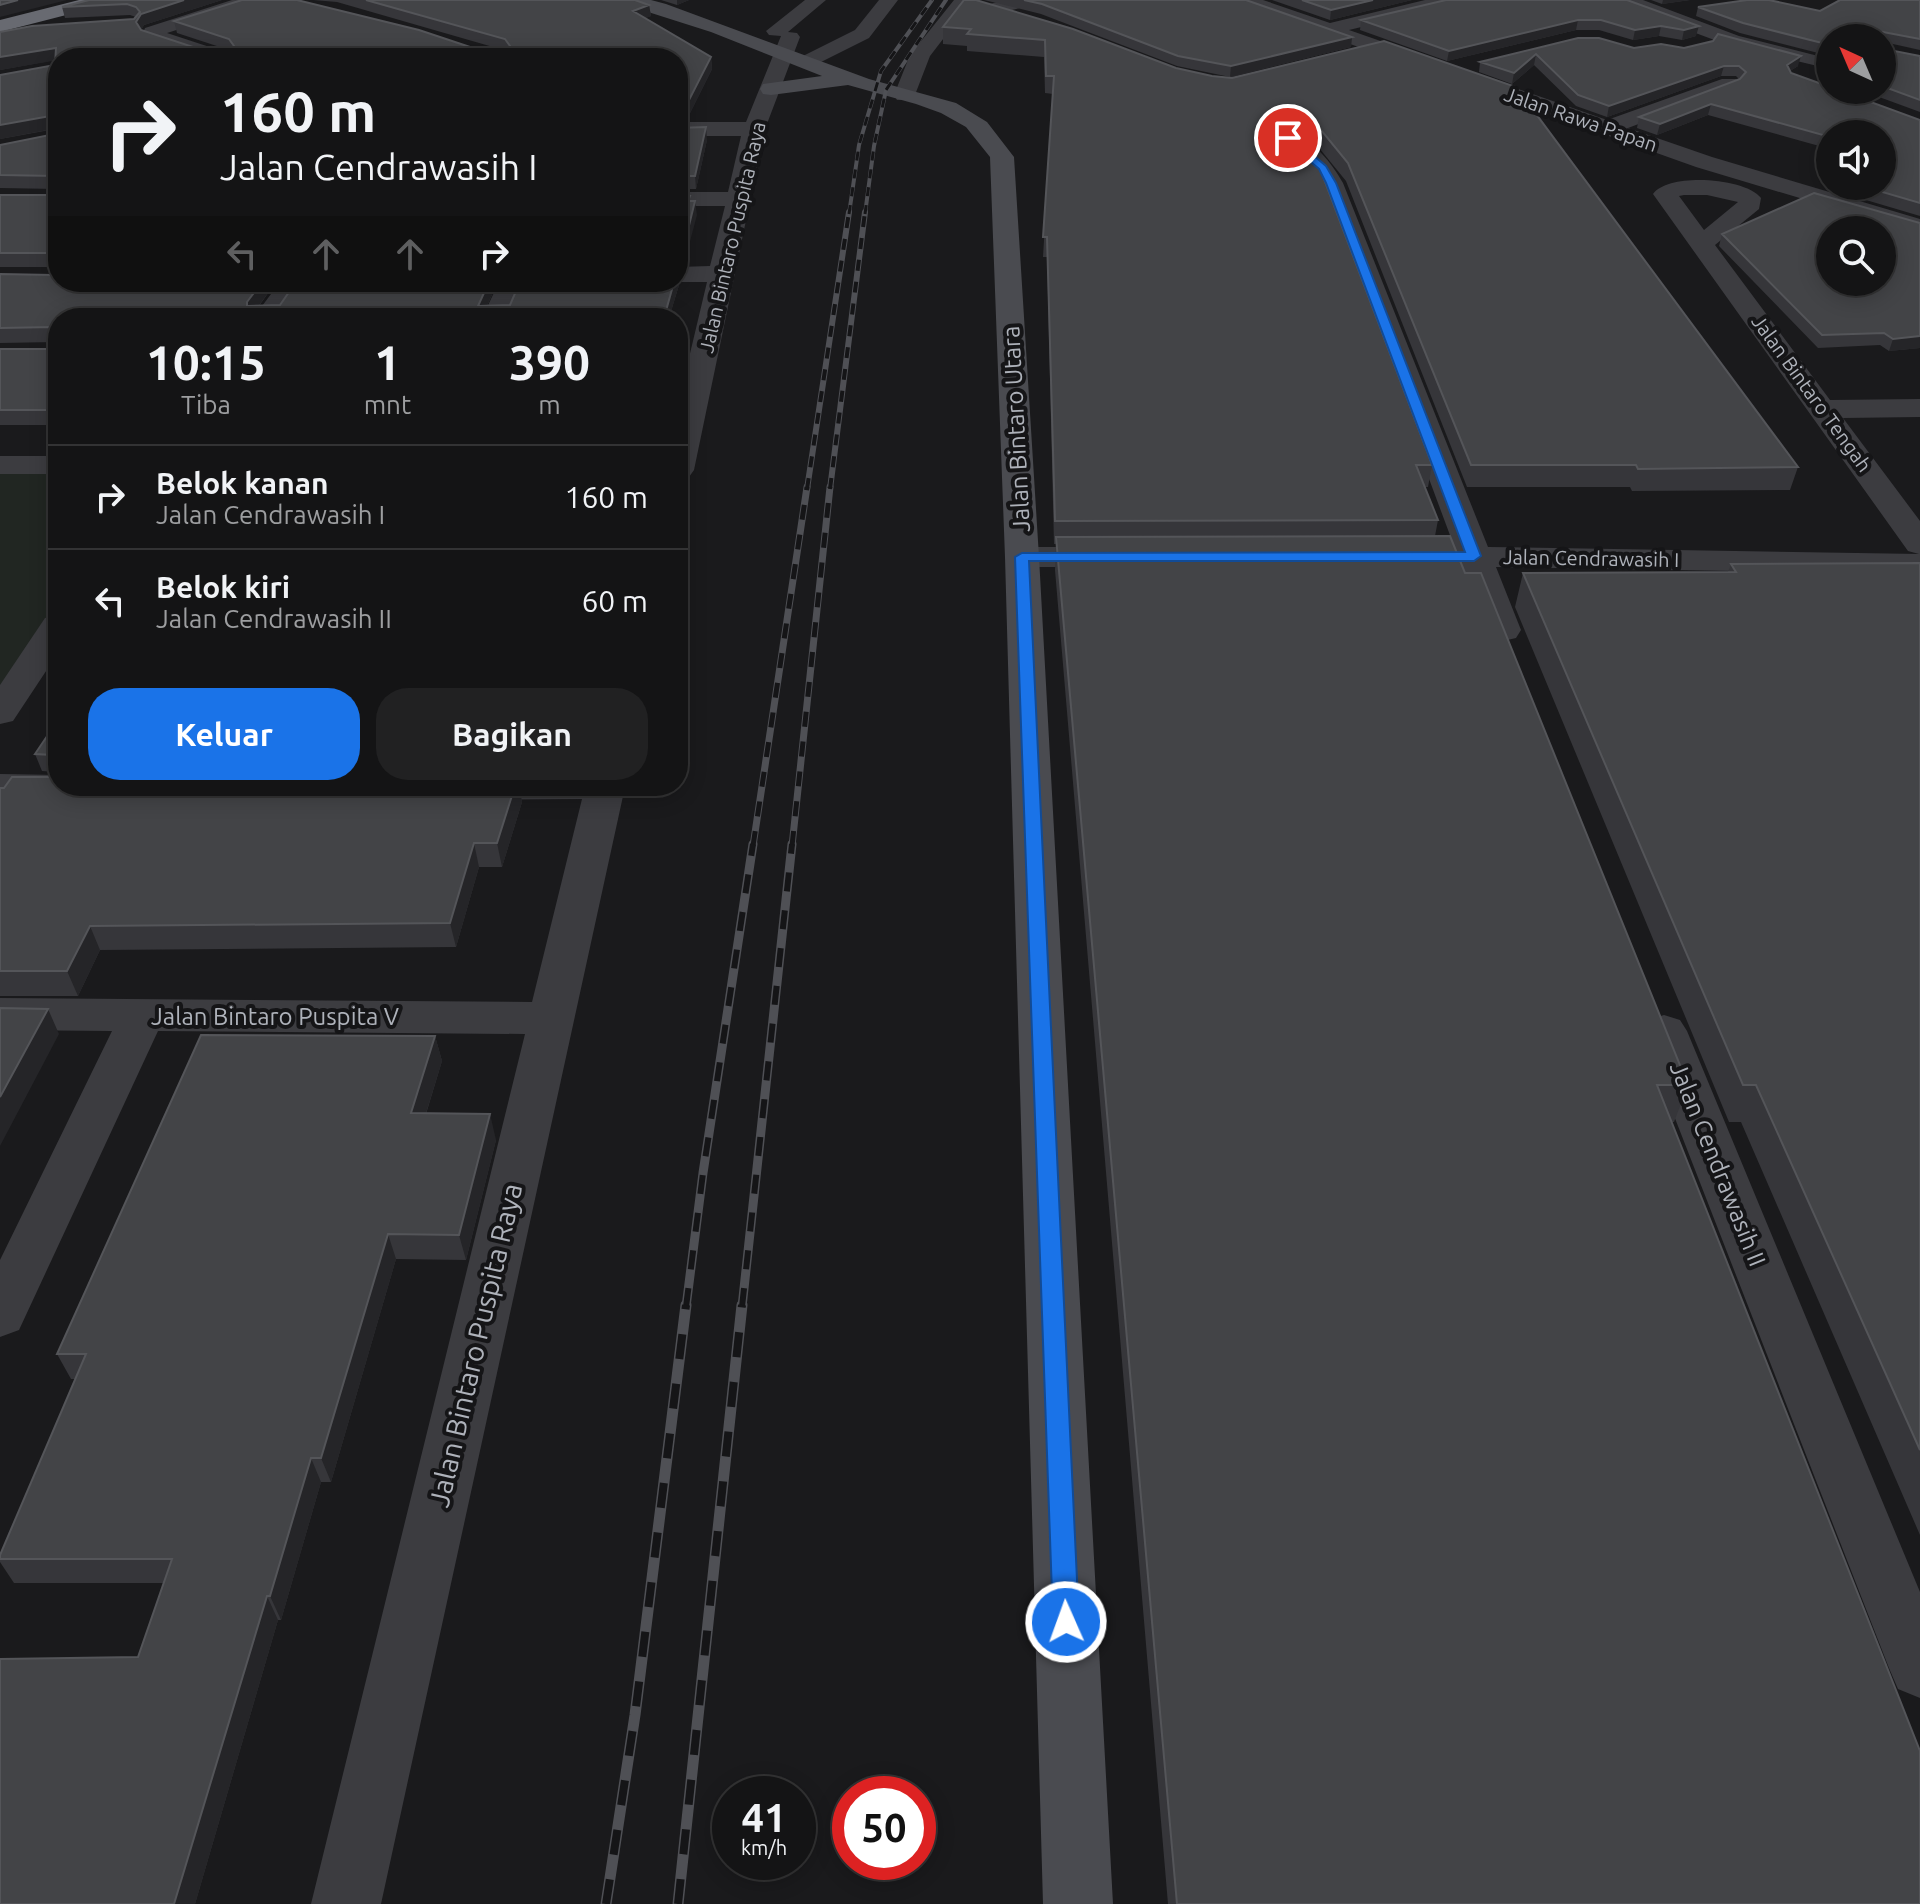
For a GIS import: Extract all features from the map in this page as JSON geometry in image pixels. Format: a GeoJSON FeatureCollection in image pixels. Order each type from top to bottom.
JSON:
{"type":"FeatureCollection","features":[{"type":"Feature","properties":{"kind":"highway"},"geometry":{"type":"LineString","coordinates":[[0,12],[48,0]]}},
{"type":"Feature","properties":{"kind":"highway"},"geometry":{"type":"LineString","coordinates":[[0,26],[102,0]]}},
{"type":"Feature","properties":{"kind":"main road"},"geometry":{"type":"LineString","coordinates":[[630,0],[829,52],[914,92]]}},
{"type":"Feature","properties":{"kind":"main road"},"geometry":{"type":"LineString","coordinates":[[682,0],[784,41],[806,62],[858,81],[914,92]]}},
{"type":"Feature","properties":{"kind":"main road"},"geometry":{"type":"LineString","coordinates":[[771,87],[819,81],[858,81]]}},
{"type":"Feature","properties":{"kind":"main road","name":"Jalan Bintaro Utara"},"geometry":{"type":"LineString","coordinates":[[914,92],[963,115],[990,134],[1002,157],[1022,557],[1078,1904]]}},
{"type":"Feature","properties":{"kind":"street"},"geometry":{"type":"LineString","coordinates":[[191,48],[158,38],[152,32],[251,0]]}},
{"type":"Feature","properties":{"kind":"street"},"geometry":{"type":"LineString","coordinates":[[784,41],[817,0]]}},
{"type":"Feature","properties":{"kind":"street"},"geometry":{"type":"LineString","coordinates":[[806,62],[862,34],[889,0]]}},
{"type":"Feature","properties":{"kind":"street"},"geometry":{"type":"LineString","coordinates":[[989,10],[1028,0]]}},
{"type":"Feature","properties":{"kind":"street","name":"Jalan Rawa Papan"},"geometry":{"type":"LineString","coordinates":[[1245,0],[1717,166],[1920,227]]}},
{"type":"Feature","properties":{"kind":"street"},"geometry":{"type":"LineString","coordinates":[[1385,0],[1410,8]]}},
{"type":"Feature","properties":{"kind":"street"},"geometry":{"type":"LineString","coordinates":[[1326,30],[1449,0]]}},
{"type":"Feature","properties":{"kind":"street"},"geometry":{"type":"LineString","coordinates":[[1625,0],[1732,40],[1826,65],[1798,76],[1798,80]]}},
{"type":"Feature","properties":{"kind":"street"},"geometry":{"type":"LineString","coordinates":[[914,92],[920,55],[962,1],[1019,20]]}},
{"type":"Feature","properties":{"kind":"street"},"geometry":{"type":"LineString","coordinates":[[1659,13],[1700,7]]}},
{"type":"Feature","properties":{"kind":"street"},"geometry":{"type":"LineString","coordinates":[[130,24],[152,12]]}},
{"type":"Feature","properties":{"kind":"street"},"geometry":{"type":"LineString","coordinates":[[0,37],[35,29],[83,26]]}},
{"type":"Feature","properties":{"kind":"street"},"geometry":{"type":"LineString","coordinates":[[1732,40],[1787,33]]}},
{"type":"Feature","properties":{"kind":"street","name":"Jalan Bintaro Puspita Raya"},"geometry":{"type":"LineString","coordinates":[[688,426],[723,274],[736,199],[754,129],[771,87],[784,41]]}},
{"type":"Feature","properties":{"kind":"street"},"geometry":{"type":"LineString","coordinates":[[1352,57],[1382,49]]}},
{"type":"Feature","properties":{"kind":"street"},"geometry":{"type":"LineString","coordinates":[[1445,71],[1484,62]]}},
{"type":"Feature","properties":{"kind":"street"},"geometry":{"type":"LineString","coordinates":[[1606,128],[1729,83]]}},
{"type":"Feature","properties":{"kind":"street"},"geometry":{"type":"LineString","coordinates":[[688,129],[754,129]]}},
{"type":"Feature","properties":{"kind":"street"},"geometry":{"type":"LineString","coordinates":[[1288,138],[1323,168],[1331,183],[1515,660]]}},
{"type":"Feature","properties":{"kind":"street"},"geometry":{"type":"LineString","coordinates":[[688,199],[736,199]]}},
{"type":"Feature","properties":{"kind":"street","name":"Jalan Bintaro Tengah"},"geometry":{"type":"LineString","coordinates":[[1703,243],[1920,544]]}},
{"type":"Feature","properties":{"kind":"street"},"geometry":{"type":"LineString","coordinates":[[688,275],[723,274]]}},
{"type":"Feature","properties":{"kind":"street"},"geometry":{"type":"LineString","coordinates":[[1824,409],[1920,408]]}},
{"type":"Feature","properties":{"kind":"street"},"geometry":{"type":"LineString","coordinates":[[0,465],[48,465]]}},
{"type":"Feature","properties":{"kind":"street"},"geometry":{"type":"LineString","coordinates":[[1022,557],[1150,557]]}},
{"type":"Feature","properties":{"kind":"street","name":"Jalan Cendrawasih I"},"geometry":{"type":"LineString","coordinates":[[1412,557],[1920,564]]}},
{"type":"Feature","properties":{"kind":"street"},"geometry":{"type":"LineString","coordinates":[[0,713],[48,641]]}},
{"type":"Feature","properties":{"kind":"street"},"geometry":{"type":"LineString","coordinates":[[0,786],[48,786]]}},
{"type":"Feature","properties":{"kind":"street","name":"Jalan Bintaro Puspita Raya"},"geometry":{"type":"LineString","coordinates":[[346,1904],[603,796]]}},
{"type":"Feature","properties":{"kind":"street","name":"Jalan Cendrawasih II"},"geometry":{"type":"LineString","coordinates":[[1652,1001],[1920,1668]]}},
{"type":"Feature","properties":{"kind":"street","name":"Jalan Bintaro Puspita V"},"geometry":{"type":"LineString","coordinates":[[0,1014],[550,1018]]}},
{"type":"Feature","properties":{"kind":"street"},"geometry":{"type":"LineString","coordinates":[[0,1315],[142,1016]]}},
{"type":"Feature","properties":{"kind":"shaded area"},"geometry":{"type":"Polygon","coordinates":[[[0,465],[48,465],[48,641],[0,713],[0,465]]]}},
{"type":"Feature","properties":{"kind":"building"},"geometry":{"type":"Polygon","coordinates":[[[0,0],[18,0],[0,5],[0,0]]]}},
{"type":"Feature","properties":{"kind":"building"},"geometry":{"type":"Polygon","coordinates":[[[89,0],[184,0],[141,14],[136,22],[141,30],[196,48],[48,48],[0,57],[0,32],[32,26],[134,19],[140,12],[127,4],[62,7],[89,0]]]}},
{"type":"Feature","properties":{"kind":"building"},"geometry":{"type":"Polygon","coordinates":[[[242,0],[297,0],[419,30],[473,48],[232,48],[234,46],[229,39],[174,21],[242,0]]]}},
{"type":"Feature","properties":{"kind":"building"},"geometry":{"type":"Polygon","coordinates":[[[366,0],[635,0],[649,5],[633,11],[711,57],[688,102],[688,48],[508,48],[510,46],[505,39],[366,0]]]}},
{"type":"Feature","properties":{"kind":"building"},"geometry":{"type":"Polygon","coordinates":[[[964,0],[976,0],[1073,29],[1176,68],[1212,76],[1232,78],[1384,41],[1516,87],[1798,467],[1638,469],[1636,465],[1471,465],[1348,163],[1317,125],[1289,110],[1279,114],[1276,120],[1313,155],[1319,166],[1432,465],[1416,465],[1438,520],[1055,521],[1047,237],[1043,237],[1054,76],[1046,76],[1045,40],[967,34],[971,29],[943,27],[964,0]]]}},
{"type":"Feature","properties":{"kind":"building"},"geometry":{"type":"Polygon","coordinates":[[[1024,0],[1246,0],[1352,37],[1231,66],[1178,56],[1024,0]]]}},
{"type":"Feature","properties":{"kind":"building"},"geometry":{"type":"Polygon","coordinates":[[[1302,0],[1373,0],[1331,10],[1302,0]]]}},
{"type":"Feature","properties":{"kind":"building"},"geometry":{"type":"Polygon","coordinates":[[[1446,0],[1627,0],[1699,26],[1684,30],[1661,26],[1635,30],[1601,20],[1578,20],[1449,51],[1361,20],[1446,0]]]}},
{"type":"Feature","properties":{"kind":"building"},"geometry":{"type":"Polygon","coordinates":[[[1769,0],[1820,11],[1840,0],[1920,0],[1920,39],[1896,34],[1896,24],[1816,24],[1816,41],[1743,23],[1698,7],[1769,0]]]}},
{"type":"Feature","properties":{"kind":"building"},"geometry":{"type":"Polygon","coordinates":[[[1718,34],[1801,56],[1787,65],[1791,73],[1816,82],[1816,104],[1876,104],[1920,120],[1920,203],[1896,196],[1896,120],[1816,120],[1816,133],[1711,104],[1660,124],[1639,117],[1740,79],[1746,72],[1739,66],[1724,66],[1609,106],[1578,95],[1536,54],[1514,73],[1480,62],[1578,38],[1599,38],[1634,48],[1661,44],[1684,48],[1713,41],[1718,34]]]}},
{"type":"Feature","properties":{"kind":"building"},"geometry":{"type":"Polygon","coordinates":[[[1896,51],[1920,56],[1920,100],[1896,91],[1896,51]]]}},
{"type":"Feature","properties":{"kind":"building"},"geometry":{"type":"Polygon","coordinates":[[[48,66],[48,116],[0,125],[0,75],[48,66]]]}},
{"type":"Feature","properties":{"kind":"building"},"geometry":{"type":"Polygon","coordinates":[[[706,127],[695,176],[688,176],[688,128],[706,127]]]}},
{"type":"Feature","properties":{"kind":"building"},"geometry":{"type":"Polygon","coordinates":[[[48,135],[48,176],[0,175],[0,145],[48,135]]]}},
{"type":"Feature","properties":{"kind":"building"},"geometry":{"type":"Polygon","coordinates":[[[1814,193],[1816,200],[1839,200],[1895,216],[1816,216],[1816,296],[1896,296],[1896,216],[1920,223],[1920,336],[1893,339],[1884,333],[1822,335],[1722,234],[1814,193]]]}},
{"type":"Feature","properties":{"kind":"building"},"geometry":{"type":"Polygon","coordinates":[[[0,195],[48,195],[48,253],[0,253],[0,195]]]}},
{"type":"Feature","properties":{"kind":"building"},"geometry":{"type":"Polygon","coordinates":[[[688,201],[695,201],[688,230],[688,201]]]}},
{"type":"Feature","properties":{"kind":"building"},"geometry":{"type":"Polygon","coordinates":[[[0,274],[48,275],[48,292],[254,292],[247,306],[280,305],[289,292],[484,292],[478,306],[510,305],[516,292],[671,292],[667,308],[48,308],[48,327],[0,328],[0,274]]]}},
{"type":"Feature","properties":{"kind":"building"},"geometry":{"type":"Polygon","coordinates":[[[0,349],[48,349],[48,410],[0,410],[0,349]]]}},
{"type":"Feature","properties":{"kind":"building"},"geometry":{"type":"Polygon","coordinates":[[[1450,536],[1465,573],[1481,573],[1688,1085],[1657,1085],[1920,1751],[1920,1904],[1177,1904],[1056,537],[1450,536]]]}},
{"type":"Feature","properties":{"kind":"building"},"geometry":{"type":"Polygon","coordinates":[[[1920,563],[1920,1450],[1756,1085],[1743,1085],[1523,573],[1736,572],[1731,564],[1920,563]]]}},
{"type":"Feature","properties":{"kind":"building"},"geometry":{"type":"Polygon","coordinates":[[[48,735],[48,755],[35,754],[48,735]]]}},
{"type":"Feature","properties":{"kind":"building"},"geometry":{"type":"Polygon","coordinates":[[[12,777],[48,777],[48,796],[512,796],[497,843],[474,843],[450,923],[90,926],[67,971],[0,971],[0,788],[4,788],[12,777]]]}},
{"type":"Feature","properties":{"kind":"building"},"geometry":{"type":"Polygon","coordinates":[[[0,1008],[48,1009],[0,1097],[0,1008]]]}},
{"type":"Feature","properties":{"kind":"building"},"geometry":{"type":"Polygon","coordinates":[[[201,1035],[435,1036],[411,1113],[490,1114],[459,1235],[388,1234],[321,1458],[311,1458],[174,1904],[0,1904],[0,1659],[138,1657],[172,1559],[0,1559],[0,1555],[86,1354],[57,1354],[201,1035]]]}},
{"type":"Feature","properties":{"kind":"railway"},"geometry":{"type":"LineString","coordinates":[[849,214],[859,145],[881,71],[932,0]]}},
{"type":"Feature","properties":{"kind":"railway"},"geometry":{"type":"LineString","coordinates":[[865,214],[874,146],[886,90],[946,0]]}},
{"type":"Feature","properties":{"kind":"railway"},"geometry":{"type":"LineString","coordinates":[[807,489],[849,212]]}},
{"type":"Feature","properties":{"kind":"railway"},"geometry":{"type":"LineString","coordinates":[[830,489],[865,212]]}},
{"type":"Feature","properties":{"kind":"railway"},"geometry":{"type":"LineString","coordinates":[[753,846],[807,487]]}},
{"type":"Feature","properties":{"kind":"railway"},"geometry":{"type":"LineString","coordinates":[[792,846],[830,487]]}},
{"type":"Feature","properties":{"kind":"railway"},"geometry":{"type":"LineString","coordinates":[[686,1307],[753,844]]}},
{"type":"Feature","properties":{"kind":"railway"},"geometry":{"type":"LineString","coordinates":[[742,1307],[792,844]]}},
{"type":"Feature","properties":{"kind":"railway"},"geometry":{"type":"LineString","coordinates":[[606,1904],[635,1715],[686,1305]]}},
{"type":"Feature","properties":{"kind":"railway"},"geometry":{"type":"LineString","coordinates":[[678,1904],[742,1305]]}},
{"type":"Feature","properties":{"kind":"route"},"geometry":{"type":"LineString","coordinates":[[1066,1622],[1022,557],[1474,556],[1331,183],[1323,168],[1288,138]]}}]}
